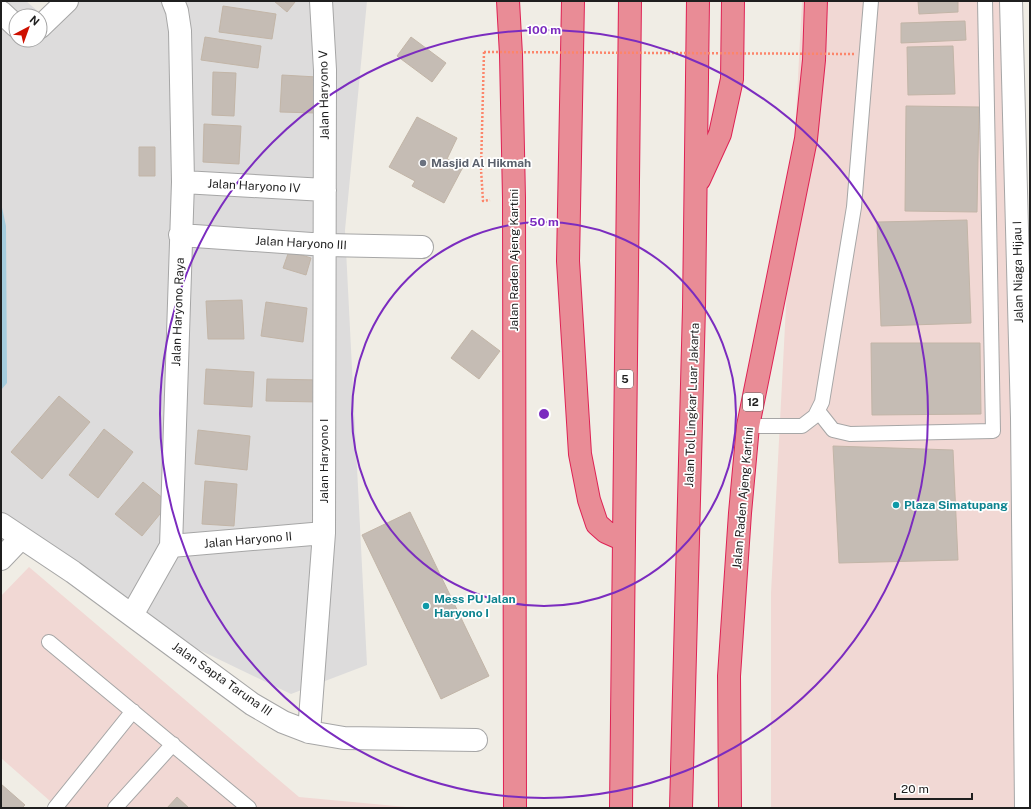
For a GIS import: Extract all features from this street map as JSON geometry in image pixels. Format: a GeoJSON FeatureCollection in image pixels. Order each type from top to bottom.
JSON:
{"type":"FeatureCollection","features":[{"type":"Feature","properties":{"kind":"highway","name":"Jalan Raden Ajeng Kartini"},"geometry":{"type":"LineString","coordinates":[[508,1],[511,55],[514,198],[515,808]]}},
{"type":"Feature","properties":{"kind":"highway"},"geometry":{"type":"LineString","coordinates":[[573,1],[568,261],[580,454],[589,500],[597,524],[624,544]]}},
{"type":"Feature","properties":{"kind":"highway","name":"5"},"geometry":{"type":"LineString","coordinates":[[621,808],[630,1]]}},
{"type":"Feature","properties":{"kind":"highway","name":"Jalan Tol Lingkar Luar Jakarta"},"geometry":{"type":"LineString","coordinates":[[681,808],[696,188],[698,1]]}},
{"type":"Feature","properties":{"kind":"highway"},"geometry":{"type":"LineString","coordinates":[[696,188],[720,134],[732,79],[733,1]]}},
{"type":"Feature","properties":{"kind":"highway","name":"Jalan Raden Ajeng Kartini"},"geometry":{"type":"LineString","coordinates":[[730,808],[729,676],[740,513],[748,426],[806,140],[814,60],[816,1]]}},
{"type":"Feature","properties":{"kind":"street"},"geometry":{"type":"LineString","coordinates":[[48,19],[67,1]]}},
{"type":"Feature","properties":{"kind":"street","name":"Jalan Haryono Raya"},"geometry":{"type":"LineString","coordinates":[[132,615],[171,546],[180,235],[183,182],[180,31],[177,10],[172,1]]}},
{"type":"Feature","properties":{"kind":"street","name":"Jalan Haryono V"},"geometry":{"type":"LineString","coordinates":[[321,1],[325,70],[325,190]]}},
{"type":"Feature","properties":{"kind":"street","name":"Jalan Niaga Hijau I"},"geometry":{"type":"LineString","coordinates":[[1011,1],[1026,418],[1026,808]]}},
{"type":"Feature","properties":{"kind":"street","name":"Jalan Haryono IV"},"geometry":{"type":"LineString","coordinates":[[183,182],[325,190]]}},
{"type":"Feature","properties":{"kind":"street","name":"Jalan Haryono I"},"geometry":{"type":"LineString","coordinates":[[309,732],[324,533],[325,190]]}},
{"type":"Feature","properties":{"kind":"street","name":"Jalan Haryono III"},"geometry":{"type":"LineString","coordinates":[[180,235],[326,245],[422,247]]}},
{"type":"Feature","properties":{"kind":"street","name":"Jalan Sapta Taruna III"},"geometry":{"type":"LineString","coordinates":[[1,524],[132,615],[252,704],[283,722],[309,732],[344,738],[476,740]]}},
{"type":"Feature","properties":{"kind":"street","name":"Jalan Haryono II"},"geometry":{"type":"LineString","coordinates":[[171,546],[324,533]]}},
{"type":"Feature","properties":{"kind":"street"},"geometry":{"type":"LineString","coordinates":[[1,560],[21,538]]}},
{"type":"Feature","properties":{"kind":"lane"},"geometry":{"type":"LineString","coordinates":[[748,426],[802,426],[815,416],[822,402],[854,208],[871,1]]}},
{"type":"Feature","properties":{"kind":"lane"},"geometry":{"type":"LineString","coordinates":[[818,411],[833,430],[850,434],[993,431],[986,1]]}},
{"type":"Feature","properties":{"kind":"lane"},"geometry":{"type":"LineString","coordinates":[[49,642],[249,808]]}},
{"type":"Feature","properties":{"kind":"lane"},"geometry":{"type":"LineString","coordinates":[[54,808],[132,711]]}},
{"type":"Feature","properties":{"kind":"lane"},"geometry":{"type":"LineString","coordinates":[[115,808],[173,744]]}},
{"type":"Feature","properties":{"kind":"path"},"geometry":{"type":"LineString","coordinates":[[481,169],[484,52],[856,54]]}},
{"type":"Feature","properties":{"kind":"shaded area"},"geometry":{"type":"Polygon","coordinates":[[[1,1],[26,1],[34,8],[8,8],[8,48],[48,48],[48,20],[54,25],[75,1],[367,1],[345,230],[367,665],[291,694],[131,617],[22,539],[1,561],[1,1]]]}},
{"type":"Feature","properties":{"kind":"shaded area"},"geometry":{"type":"Polygon","coordinates":[[[802,1],[1004,1],[1017,808],[771,808],[771,593],[802,1]]]}},
{"type":"Feature","properties":{"kind":"shaded area"},"geometry":{"type":"Polygon","coordinates":[[[29,567],[299,797],[417,808],[58,808],[1,758],[1,596],[29,567]]]}},
{"type":"Feature","properties":{"kind":"water"},"geometry":{"type":"Polygon","coordinates":[[[1,203],[6,226],[7,383],[1,390],[1,203]]]}},
{"type":"Feature","properties":{"kind":"building"},"geometry":{"type":"Polygon","coordinates":[[[274,1],[294,1],[295,2],[287,12],[274,1]]]}},
{"type":"Feature","properties":{"kind":"building"},"geometry":{"type":"Polygon","coordinates":[[[918,1],[958,1],[958,12],[919,14],[918,1]]]}},
{"type":"Feature","properties":{"kind":"building"},"geometry":{"type":"Polygon","coordinates":[[[223,6],[276,14],[272,39],[219,32],[223,6]]]}},
{"type":"Feature","properties":{"kind":"building"},"geometry":{"type":"Polygon","coordinates":[[[965,21],[966,40],[901,43],[901,23],[965,21]]]}},
{"type":"Feature","properties":{"kind":"building"},"geometry":{"type":"Polygon","coordinates":[[[205,37],[261,46],[258,68],[201,60],[205,37]]]}},
{"type":"Feature","properties":{"kind":"building"},"geometry":{"type":"Polygon","coordinates":[[[411,37],[446,63],[432,82],[397,56],[411,37]]]}},
{"type":"Feature","properties":{"kind":"building"},"geometry":{"type":"Polygon","coordinates":[[[953,46],[955,94],[908,95],[907,47],[953,46]]]}},
{"type":"Feature","properties":{"kind":"building"},"geometry":{"type":"Polygon","coordinates":[[[213,72],[236,73],[234,116],[212,115],[213,72]]]}},
{"type":"Feature","properties":{"kind":"building"},"geometry":{"type":"Polygon","coordinates":[[[282,75],[317,77],[316,113],[280,112],[282,75]]]}},
{"type":"Feature","properties":{"kind":"building"},"geometry":{"type":"Polygon","coordinates":[[[906,106],[979,107],[977,212],[905,211],[906,106]]]}},
{"type":"Feature","properties":{"kind":"building","name":"Masjid Al Hikmah"},"geometry":{"type":"Polygon","coordinates":[[[417,117],[457,138],[447,159],[463,167],[444,203],[412,186],[415,181],[389,167],[417,117]]]}},
{"type":"Feature","properties":{"kind":"building"},"geometry":{"type":"Polygon","coordinates":[[[204,124],[241,126],[239,164],[203,162],[204,124]]]}},
{"type":"Feature","properties":{"kind":"building"},"geometry":{"type":"Polygon","coordinates":[[[139,147],[155,147],[155,176],[139,176],[139,147]]]}},
{"type":"Feature","properties":{"kind":"building"},"geometry":{"type":"Polygon","coordinates":[[[967,220],[971,323],[881,326],[877,222],[967,220]]]}},
{"type":"Feature","properties":{"kind":"building"},"geometry":{"type":"Polygon","coordinates":[[[289,251],[311,258],[306,275],[283,268],[289,251]]]}},
{"type":"Feature","properties":{"kind":"building"},"geometry":{"type":"Polygon","coordinates":[[[242,300],[244,339],[208,339],[206,301],[242,300]]]}},
{"type":"Feature","properties":{"kind":"building"},"geometry":{"type":"Polygon","coordinates":[[[266,302],[307,308],[303,342],[261,336],[266,302]]]}},
{"type":"Feature","properties":{"kind":"building"},"geometry":{"type":"Polygon","coordinates":[[[472,330],[500,351],[479,379],[451,358],[472,330]]]}},
{"type":"Feature","properties":{"kind":"building"},"geometry":{"type":"Polygon","coordinates":[[[871,343],[980,343],[981,414],[872,415],[871,343]]]}},
{"type":"Feature","properties":{"kind":"building"},"geometry":{"type":"Polygon","coordinates":[[[206,369],[254,372],[252,407],[204,404],[206,369]]]}},
{"type":"Feature","properties":{"kind":"building"},"geometry":{"type":"Polygon","coordinates":[[[267,379],[320,380],[319,402],[266,401],[267,379]]]}},
{"type":"Feature","properties":{"kind":"building"},"geometry":{"type":"Polygon","coordinates":[[[59,396],[90,422],[42,479],[11,452],[59,396]]]}},
{"type":"Feature","properties":{"kind":"building"},"geometry":{"type":"Polygon","coordinates":[[[104,429],[133,452],[98,498],[69,475],[104,429]]]}},
{"type":"Feature","properties":{"kind":"building"},"geometry":{"type":"Polygon","coordinates":[[[198,430],[250,436],[247,470],[195,464],[198,430]]]}},
{"type":"Feature","properties":{"kind":"building","name":"Plaza Simatupang"},"geometry":{"type":"Polygon","coordinates":[[[833,446],[953,450],[958,560],[839,563],[833,446]]]}},
{"type":"Feature","properties":{"kind":"building"},"geometry":{"type":"Polygon","coordinates":[[[205,481],[237,484],[234,526],[202,524],[205,481]]]}},
{"type":"Feature","properties":{"kind":"building"},"geometry":{"type":"Polygon","coordinates":[[[143,482],[169,503],[142,536],[115,514],[143,482]]]}},
{"type":"Feature","properties":{"kind":"building","name":"Mess PU Jalan Haryono I"},"geometry":{"type":"Polygon","coordinates":[[[410,512],[489,676],[441,699],[362,535],[410,512]]]}},
{"type":"Feature","properties":{"kind":"building"},"geometry":{"type":"Polygon","coordinates":[[[1,784],[25,805],[22,808],[1,808],[1,784]]]}},
{"type":"Feature","properties":{"kind":"building"},"geometry":{"type":"Polygon","coordinates":[[[177,797],[189,808],[167,808],[177,797]]]}},
{"type":"Feature","properties":{"kind":"place","name":"Masjid Al Hikmah"},"geometry":{"type":"Point","coordinates":[423,163]}},
{"type":"Feature","properties":{"kind":"place","name":"Plaza Simatupang"},"geometry":{"type":"Point","coordinates":[896,505]}},
{"type":"Feature","properties":{"kind":"place","name":"Mess PU Jalan Haryono I"},"geometry":{"type":"Point","coordinates":[426,606]}}]}
